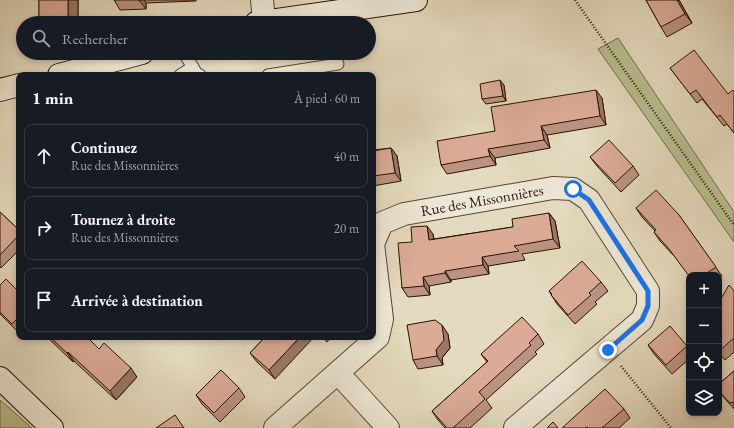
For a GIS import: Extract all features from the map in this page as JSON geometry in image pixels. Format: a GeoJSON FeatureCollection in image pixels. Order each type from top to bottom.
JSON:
{"type":"FeatureCollection","features":[{"type":"Feature","properties":{"kind":"street"},"geometry":{"type":"LineString","coordinates":[[261,15],[416,0]]}},
{"type":"Feature","properties":{"kind":"street"},"geometry":{"type":"LineString","coordinates":[[70,72],[116,60]]}},
{"type":"Feature","properties":{"kind":"street"},"geometry":{"type":"LineString","coordinates":[[0,90],[16,87]]}},
{"type":"Feature","properties":{"kind":"street","name":"Rue des Missonnières"},"geometry":{"type":"LineString","coordinates":[[376,237],[382,223],[404,214],[553,188],[573,189],[589,200],[648,291],[648,306],[642,320],[515,428]]}},
{"type":"Feature","properties":{"kind":"street","name":"Rue des Missonnières"},"geometry":{"type":"LineString","coordinates":[[376,269],[382,319],[378,337],[376,339]]}},
{"type":"Feature","properties":{"kind":"street","name":"Rue des Missonnières"},"geometry":{"type":"LineString","coordinates":[[275,428],[375,340]]}},
{"type":"Feature","properties":{"kind":"street"},"geometry":{"type":"LineString","coordinates":[[338,372],[388,428]]}},
{"type":"Feature","properties":{"kind":"street"},"geometry":{"type":"LineString","coordinates":[[0,378],[52,428]]}},
{"type":"Feature","properties":{"kind":"lane"},"geometry":{"type":"LineString","coordinates":[[189,60],[196,71]]}},
{"type":"Feature","properties":{"kind":"lane"},"geometry":{"type":"LineString","coordinates":[[287,72],[338,64]]}},
{"type":"Feature","properties":{"kind":"path"},"geometry":{"type":"LineString","coordinates":[[575,0],[734,225]]}},
{"type":"Feature","properties":{"kind":"path"},"geometry":{"type":"LineString","coordinates":[[608,350],[671,428]]}},
{"type":"Feature","properties":{"kind":"green space"},"geometry":{"type":"Polygon","coordinates":[[[618,38],[734,212],[734,242],[598,49],[618,38]]]}},
{"type":"Feature","properties":{"kind":"green space"},"geometry":{"type":"Polygon","coordinates":[[[0,400],[32,428],[0,428],[0,400]]]}},
{"type":"Feature","properties":{"kind":"building"},"geometry":{"type":"Polygon","coordinates":[[[39,0],[68,0],[68,16],[39,16],[39,0]]]}},
{"type":"Feature","properties":{"kind":"building"},"geometry":{"type":"Polygon","coordinates":[[[646,0],[677,0],[685,14],[661,27],[646,0]]]}},
{"type":"Feature","properties":{"kind":"building"},"geometry":{"type":"Polygon","coordinates":[[[694,50],[728,94],[733,90],[734,92],[734,133],[720,115],[717,117],[696,90],[690,94],[670,68],[694,50]]]}},
{"type":"Feature","properties":{"kind":"building"},"geometry":{"type":"Polygon","coordinates":[[[500,80],[503,96],[482,99],[480,84],[500,80]]]}},
{"type":"Feature","properties":{"kind":"building"},"geometry":{"type":"Polygon","coordinates":[[[596,90],[600,116],[541,126],[544,140],[488,149],[490,156],[441,165],[437,141],[495,131],[491,107],[596,90]]]}},
{"type":"Feature","properties":{"kind":"building"},"geometry":{"type":"Polygon","coordinates":[[[609,140],[633,166],[615,183],[590,157],[609,140]]]}},
{"type":"Feature","properties":{"kind":"building"},"geometry":{"type":"Polygon","coordinates":[[[391,148],[395,173],[376,176],[376,150],[391,148]]]}},
{"type":"Feature","properties":{"kind":"building"},"geometry":{"type":"Polygon","coordinates":[[[656,190],[679,215],[716,267],[708,272],[686,272],[654,232],[656,230],[636,208],[656,190]]]}},
{"type":"Feature","properties":{"kind":"building"},"geometry":{"type":"Polygon","coordinates":[[[0,212],[16,227],[16,238],[0,255],[0,212]]]}},
{"type":"Feature","properties":{"kind":"building"},"geometry":{"type":"Polygon","coordinates":[[[549,213],[553,239],[514,246],[519,251],[482,257],[483,265],[445,271],[445,273],[423,277],[424,286],[402,288],[398,243],[412,242],[411,227],[427,226],[429,240],[513,227],[512,219],[549,213]]]}},
{"type":"Feature","properties":{"kind":"building"},"geometry":{"type":"Polygon","coordinates":[[[582,261],[601,282],[589,293],[591,295],[568,315],[549,291],[582,261]]]}},
{"type":"Feature","properties":{"kind":"building"},"geometry":{"type":"Polygon","coordinates":[[[6,279],[16,289],[16,320],[12,324],[0,312],[0,285],[6,279]]]}},
{"type":"Feature","properties":{"kind":"building"},"geometry":{"type":"Polygon","coordinates":[[[729,285],[734,291],[734,338],[722,348],[722,308],[722,297],[729,285]]]}},
{"type":"Feature","properties":{"kind":"building"},"geometry":{"type":"Polygon","coordinates":[[[522,317],[538,334],[529,343],[531,345],[479,392],[485,399],[453,428],[447,428],[432,411],[488,361],[481,354],[522,317]]]}},
{"type":"Feature","properties":{"kind":"building"},"geometry":{"type":"Polygon","coordinates":[[[435,320],[442,325],[444,340],[436,350],[437,356],[413,360],[407,325],[435,320]]]}},
{"type":"Feature","properties":{"kind":"building"},"geometry":{"type":"Polygon","coordinates":[[[670,326],[686,345],[686,347],[666,365],[648,345],[670,326]]]}},
{"type":"Feature","properties":{"kind":"building"},"geometry":{"type":"Polygon","coordinates":[[[53,340],[90,340],[99,349],[104,343],[131,368],[110,391],[68,352],[67,353],[53,340]]]}},
{"type":"Feature","properties":{"kind":"building"},"geometry":{"type":"Polygon","coordinates":[[[262,340],[297,340],[269,370],[250,353],[262,340]]]}},
{"type":"Feature","properties":{"kind":"building"},"geometry":{"type":"Polygon","coordinates":[[[221,370],[239,388],[214,413],[196,395],[221,370]]]}},
{"type":"Feature","properties":{"kind":"building"},"geometry":{"type":"Polygon","coordinates":[[[734,371],[734,405],[722,394],[722,381],[734,371]]]}},
{"type":"Feature","properties":{"kind":"building"},"geometry":{"type":"Polygon","coordinates":[[[605,389],[624,409],[602,428],[562,428],[605,389]]]}},
{"type":"Feature","properties":{"kind":"building"},"geometry":{"type":"Polygon","coordinates":[[[175,415],[184,428],[156,428],[175,415]]]}},
{"type":"Feature","properties":{"kind":"building"},"geometry":{"type":"Polygon","coordinates":[[[553,422],[558,428],[547,428],[553,422]]]}},
{"type":"Feature","properties":{"kind":"route"},"geometry":{"type":"LineString","coordinates":[[573,189],[589,200],[648,291],[648,306],[642,320],[608,350]]}}]}
